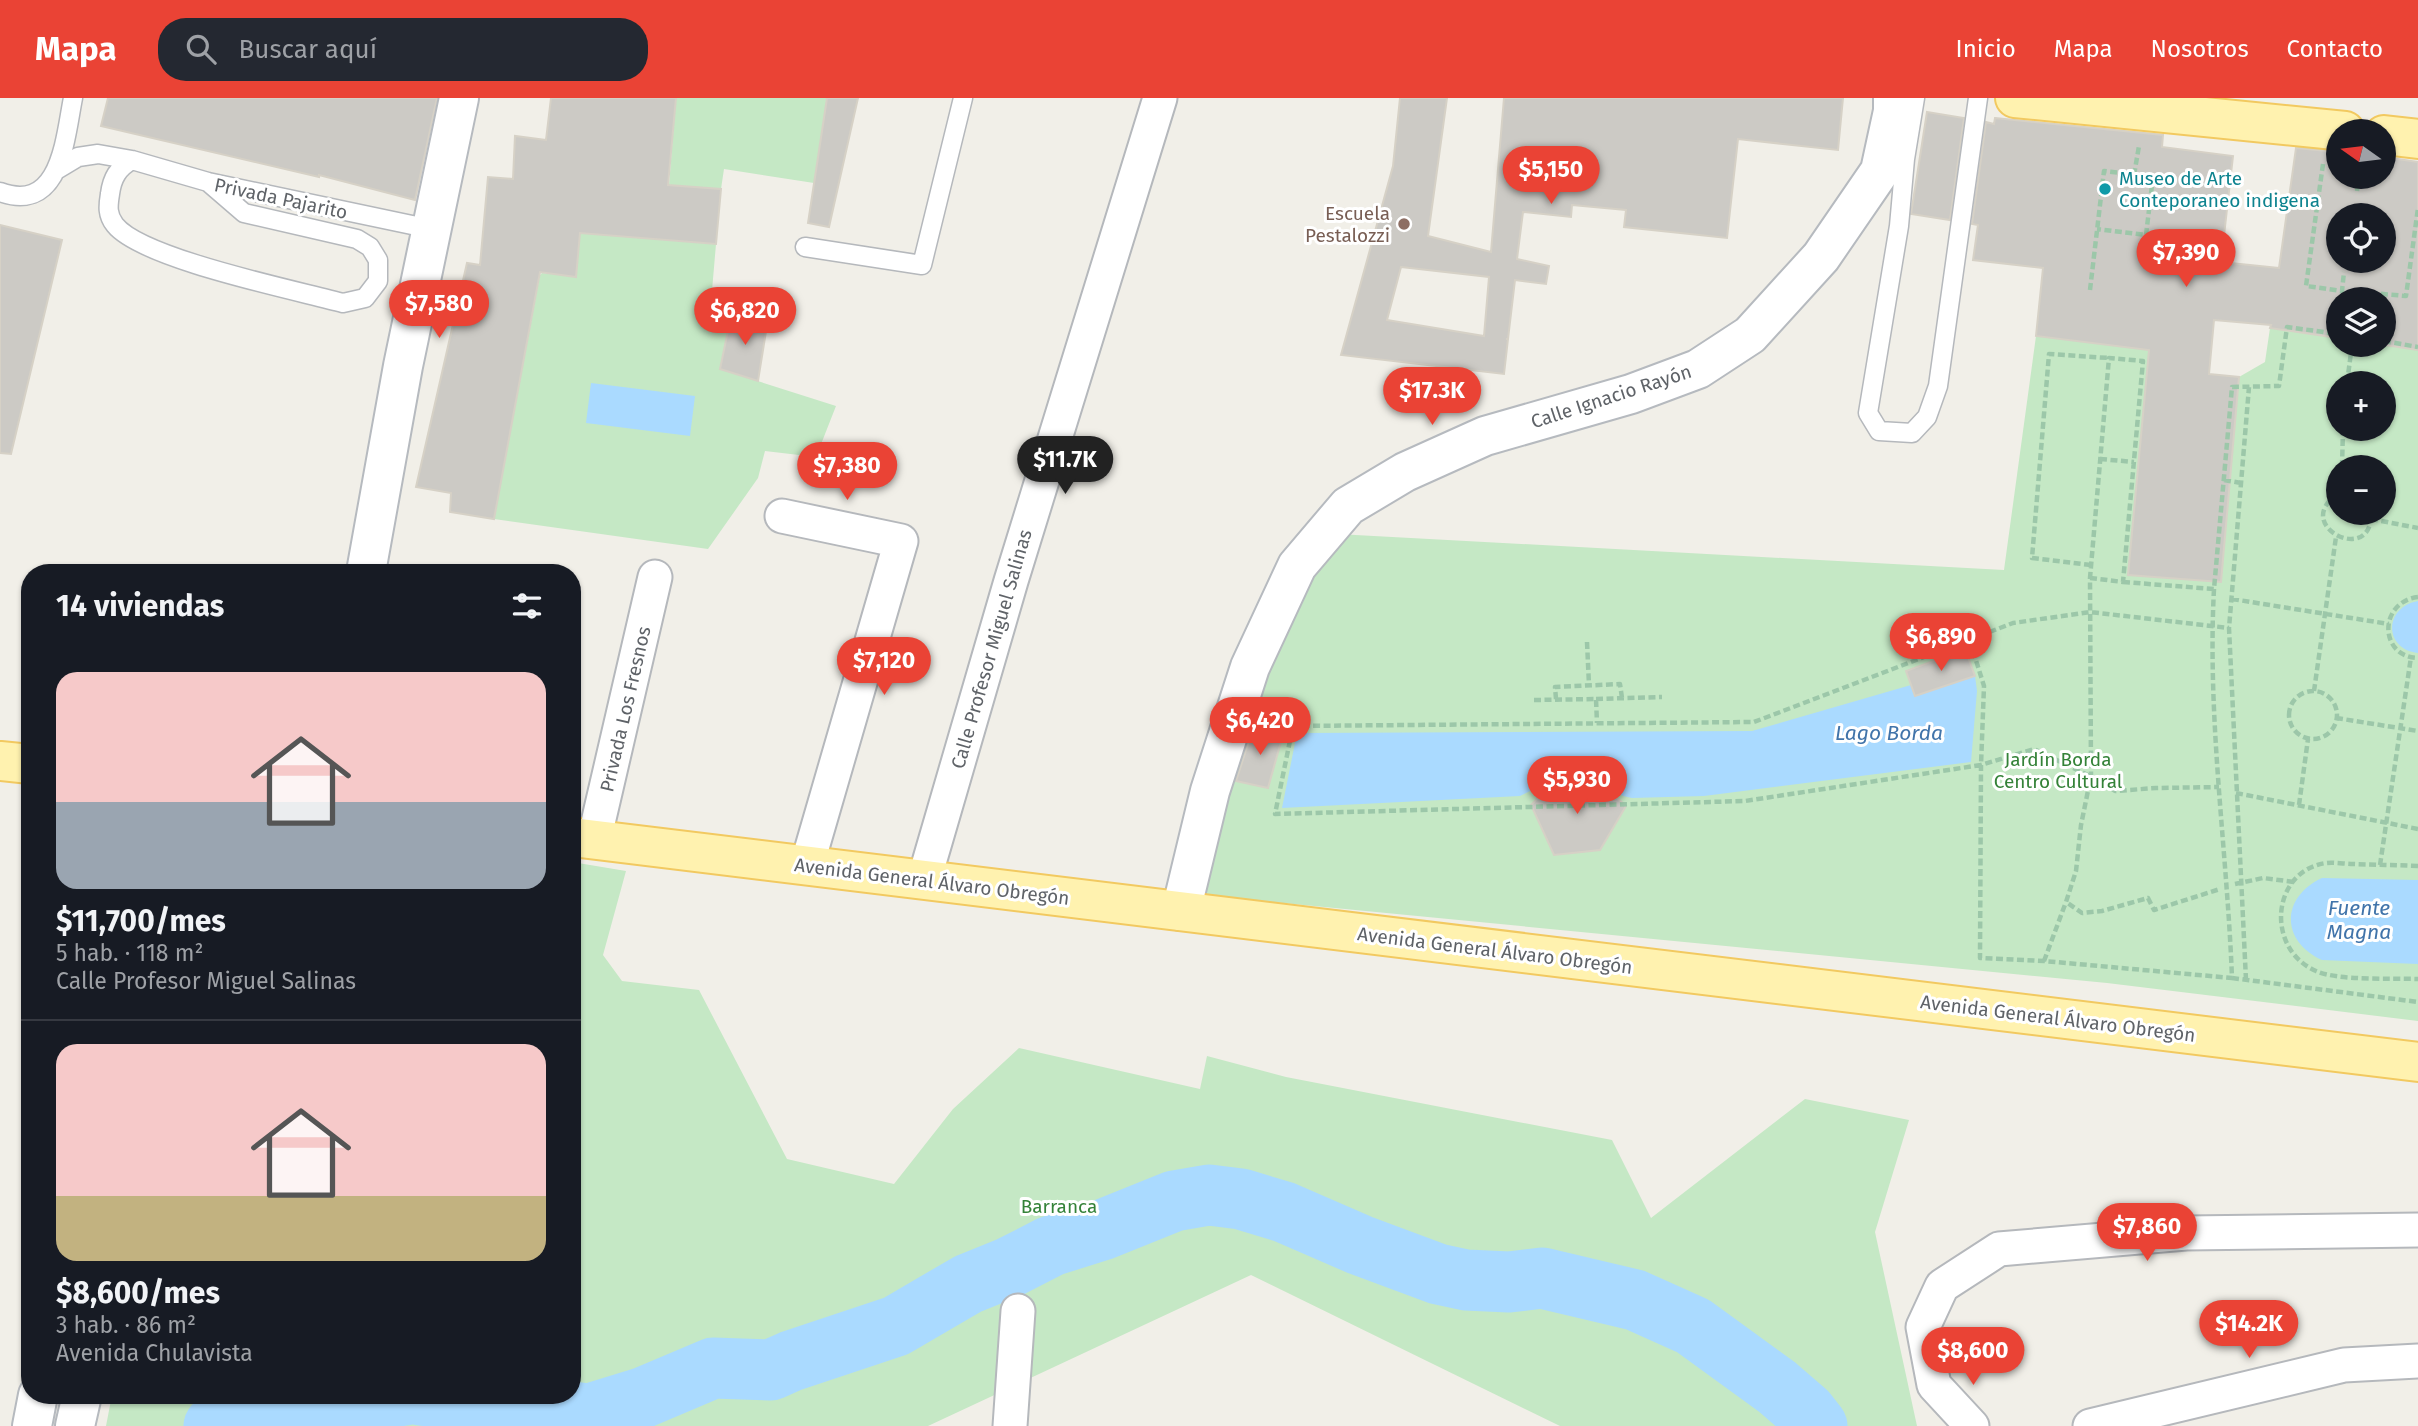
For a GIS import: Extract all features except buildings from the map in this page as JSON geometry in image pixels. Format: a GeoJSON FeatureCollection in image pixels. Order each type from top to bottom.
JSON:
{"type":"FeatureCollection","features":[{"type":"Feature","properties":{"kind":"main road"},"geometry":{"type":"LineString","coordinates":[[2015,98],[2326,146]]}},
{"type":"Feature","properties":{"kind":"main road"},"geometry":{"type":"LineString","coordinates":[[0,761],[21,763]]}},
{"type":"Feature","properties":{"kind":"main road","name":"Avenida General Álvaro Obregón"},"geometry":{"type":"LineString","coordinates":[[583,839],[2418,1062]]}},
{"type":"Feature","properties":{"kind":"street"},"geometry":{"type":"LineString","coordinates":[[368,564],[431,229],[459,98]]}},
{"type":"Feature","properties":{"kind":"street","name":"Calle Profesor Miguel Salinas"},"geometry":{"type":"LineString","coordinates":[[924,880],[1011,581],[1160,98]]}},
{"type":"Feature","properties":{"kind":"street","name":"Calle Ignacio Rayón"},"geometry":{"type":"LineString","coordinates":[[1181,911],[1210,791],[1250,667],[1297,566],[1348,506],[1405,472],[1485,436],[1631,394],[1698,369],[1750,335],[1821,257],[1880,170],[1894,157],[1893,98]]}},
{"type":"Feature","properties":{"kind":"street"},"geometry":{"type":"LineString","coordinates":[[782,516],[901,541],[807,865]]}},
{"type":"Feature","properties":{"kind":"street","name":"Privada Los Fresnos"},"geometry":{"type":"LineString","coordinates":[[583,839],[655,577]]}},
{"type":"Feature","properties":{"kind":"street"},"geometry":{"type":"LineString","coordinates":[[1972,1426],[1934,1385],[1923,1327],[1942,1286],[1998,1249],[2186,1233],[2418,1230]]}},
{"type":"Feature","properties":{"kind":"street"},"geometry":{"type":"LineString","coordinates":[[1010,1426],[1018,1311]]}},
{"type":"Feature","properties":{"kind":"street"},"geometry":{"type":"LineString","coordinates":[[2090,1426],[2344,1365],[2418,1361]]}},
{"type":"Feature","properties":{"kind":"street"},"geometry":{"type":"LineString","coordinates":[[32,1426],[36,1404]]}},
{"type":"Feature","properties":{"kind":"street"},"geometry":{"type":"LineString","coordinates":[[75,1426],[80,1404]]}},
{"type":"Feature","properties":{"kind":"lane"},"geometry":{"type":"LineString","coordinates":[[0,192],[20,196],[32,194],[52,180],[58,169],[73,98]]}},
{"type":"Feature","properties":{"kind":"lane"},"geometry":{"type":"LineString","coordinates":[[805,247],[922,265],[963,98]]}},
{"type":"Feature","properties":{"kind":"lane"},"geometry":{"type":"LineString","coordinates":[[1915,98],[1894,157],[1899,226],[1868,413],[1879,430],[1912,433],[1927,417],[1938,386],[1978,98]]}},
{"type":"Feature","properties":{"kind":"lane","name":"Privada Pajarito"},"geometry":{"type":"LineString","coordinates":[[58,169],[78,157],[98,154],[132,160],[208,182],[431,229]]}},
{"type":"Feature","properties":{"kind":"lane"},"geometry":{"type":"LineString","coordinates":[[132,160],[120,166],[111,183],[108,210],[114,224],[126,235],[158,252],[343,303],[358,301],[373,290],[378,281],[379,260],[364,242],[244,213],[208,182]]}},
{"type":"Feature","properties":{"kind":"path"},"geometry":{"type":"LineString","coordinates":[[2326,161],[2323,164],[2306,286],[2342,291],[2344,273]]}},
{"type":"Feature","properties":{"kind":"path"},"geometry":{"type":"LineString","coordinates":[[2090,290],[2097,229],[2104,172],[2153,177],[2146,235],[2097,229]]}},
{"type":"Feature","properties":{"kind":"path"},"geometry":{"type":"LineString","coordinates":[[2396,295],[2406,296],[2418,208]]}},
{"type":"Feature","properties":{"kind":"path"},"geometry":{"type":"LineString","coordinates":[[2231,978],[2212,625],[2232,387],[2279,386],[2287,327],[2326,332]]}},
{"type":"Feature","properties":{"kind":"path"},"geometry":{"type":"LineString","coordinates":[[2396,343],[2418,347]]}},
{"type":"Feature","properties":{"kind":"path"},"geometry":{"type":"LineString","coordinates":[[2091,565],[2032,558],[2049,354],[2143,361],[2123,582]]}},
{"type":"Feature","properties":{"kind":"path"},"geometry":{"type":"LineString","coordinates":[[2044,961],[2076,871],[2081,825],[2091,776],[2090,578],[2109,358]]}},
{"type":"Feature","properties":{"kind":"path"},"geometry":{"type":"LineString","coordinates":[[2246,980],[2229,628],[2249,387]]}},
{"type":"Feature","properties":{"kind":"path"},"geometry":{"type":"LineString","coordinates":[[2100,459],[2134,462]]}},
{"type":"Feature","properties":{"kind":"path"},"geometry":{"type":"LineString","coordinates":[[2224,480],[2241,483]]}},
{"type":"Feature","properties":{"kind":"path"},"geometry":{"type":"LineString","coordinates":[[2326,505],[2326,526],[2336,537],[2350,540],[2358,538],[2367,525]]}},
{"type":"Feature","properties":{"kind":"path"},"geometry":{"type":"LineString","coordinates":[[2396,522],[2418,527]]}},
{"type":"Feature","properties":{"kind":"path"},"geometry":{"type":"LineString","coordinates":[[2314,691],[2336,537]]}},
{"type":"Feature","properties":{"kind":"path"},"geometry":{"type":"LineString","coordinates":[[2090,578],[2214,589]]}},
{"type":"Feature","properties":{"kind":"path"},"geometry":{"type":"LineString","coordinates":[[2418,597],[2399,603],[2389,619],[2390,639],[2395,648],[2411,657],[2418,657]]}},
{"type":"Feature","properties":{"kind":"path"},"geometry":{"type":"LineString","coordinates":[[2232,599],[2389,624]]}},
{"type":"Feature","properties":{"kind":"path"},"geometry":{"type":"LineString","coordinates":[[2219,787],[2115,791],[2091,776],[2034,750],[1981,765],[1745,802],[1275,814],[1293,726],[1754,722],[2013,623],[2090,612],[2229,628]]}},
{"type":"Feature","properties":{"kind":"path"},"geometry":{"type":"LineString","coordinates":[[1970,641],[1984,686],[1980,958],[2231,978],[2418,1002]]}},
{"type":"Feature","properties":{"kind":"path"},"geometry":{"type":"LineString","coordinates":[[1587,642],[1589,685]]}},
{"type":"Feature","properties":{"kind":"path"},"geometry":{"type":"LineString","coordinates":[[2381,865],[2411,657]]}},
{"type":"Feature","properties":{"kind":"path"},"geometry":{"type":"LineString","coordinates":[[1556,699],[1555,687],[1620,684],[1622,698]]}},
{"type":"Feature","properties":{"kind":"path"},"geometry":{"type":"LineString","coordinates":[[2314,691],[2328,696],[2333,702],[2336,718],[2330,732],[2323,737],[2308,739],[2301,737],[2291,726],[2289,712],[2295,699],[2314,691]]}},
{"type":"Feature","properties":{"kind":"path"},"geometry":{"type":"LineString","coordinates":[[1535,699],[1662,697]]}},
{"type":"Feature","properties":{"kind":"path"},"geometry":{"type":"LineString","coordinates":[[1596,699],[1597,723]]}},
{"type":"Feature","properties":{"kind":"path"},"geometry":{"type":"LineString","coordinates":[[2336,718],[2418,731]]}},
{"type":"Feature","properties":{"kind":"path"},"geometry":{"type":"LineString","coordinates":[[2299,805],[2308,739]]}},
{"type":"Feature","properties":{"kind":"path"},"geometry":{"type":"LineString","coordinates":[[2236,793],[2418,829]]}},
{"type":"Feature","properties":{"kind":"path"},"geometry":{"type":"LineString","coordinates":[[2418,866],[2326,863],[2309,870],[2294,882],[2285,898],[2280,916],[2282,934],[2290,951],[2303,964],[2319,972],[2418,979]]}},
{"type":"Feature","properties":{"kind":"path"},"geometry":{"type":"LineString","coordinates":[[2235,884],[2263,878],[2294,882]]}},
{"type":"Feature","properties":{"kind":"path"},"geometry":{"type":"LineString","coordinates":[[2066,902],[2082,913],[2102,911],[2148,898],[2154,910],[2220,889]]}},
{"type":"Feature","properties":{"kind":"green space"},"geometry":{"type":"Polygon","coordinates":[[[676,98],[827,98],[814,183],[724,169],[721,189],[669,185],[676,98]]]}},
{"type":"Feature","properties":{"kind":"green space","name":"Jardín Borda Centro Cultural"},"geometry":{"type":"Polygon","coordinates":[[[2297,145],[2326,149],[2326,189],[2396,189],[2396,159],[2418,162],[2418,1021],[2107,983],[1190,894],[1305,566],[1337,534],[2004,570],[2036,336],[2149,349],[2128,574],[2220,582],[2239,377],[2265,362],[2297,145]]]}},
{"type":"Feature","properties":{"kind":"green space"},"geometry":{"type":"Polygon","coordinates":[[[580,233],[716,244],[710,314],[731,316],[720,369],[836,406],[816,457],[765,451],[758,478],[708,549],[494,519],[540,275],[576,276],[580,233]]]}},
{"type":"Feature","properties":{"kind":"green space","name":"Barranca"},"geometry":{"type":"Polygon","coordinates":[[[581,864],[626,871],[603,955],[622,981],[699,990],[787,1159],[894,1184],[953,1109],[1019,1048],[1200,1089],[1207,1056],[1286,1077],[1612,1140],[1651,1218],[1805,1099],[1909,1120],[1875,1232],[1917,1426],[1560,1426],[1251,1275],[928,1426],[106,1426],[110,1404],[581,1404],[581,864]]]}},
{"type":"Feature","properties":{"kind":"water"},"geometry":{"type":"Polygon","coordinates":[[[591,383],[695,396],[690,436],[586,423],[591,383]]]}},
{"type":"Feature","properties":{"kind":"water"},"geometry":{"type":"Polygon","coordinates":[[[2418,601],[2418,653],[2398,644],[2392,628],[2399,611],[2418,601]]]}},
{"type":"Feature","properties":{"kind":"water","name":"Lago Borda"},"geometry":{"type":"Polygon","coordinates":[[[1975,676],[1977,691],[1971,762],[1704,796],[1632,798],[1623,796],[1601,781],[1558,777],[1520,796],[1282,808],[1297,733],[1752,731],[1911,685],[1916,696],[1975,676]]]}},
{"type":"Feature","properties":{"kind":"water","name":"Fuente Magna"},"geometry":{"type":"Polygon","coordinates":[[[2322,878],[2418,880],[2418,964],[2322,960],[2308,952],[2293,931],[2293,907],[2309,886],[2322,878]]]}},
{"type":"Feature","properties":{"kind":"waterway"},"geometry":{"type":"LineString","coordinates":[[501,1404],[590,1414],[642,1398],[713,1368],[771,1370],[896,1326],[968,1284],[1051,1246],[1102,1230],[1174,1201],[1209,1195],[1241,1199],[1284,1212],[1360,1245],[1438,1274],[1466,1280],[1509,1282],[1542,1278],[1635,1300],[1693,1326],[1777,1387],[1806,1412],[1817,1426]]}},
{"type":"Feature","properties":{"kind":"waterway"},"geometry":{"type":"LineString","coordinates":[[214,1426],[338,1404]]}},
{"type":"Feature","properties":{"kind":"place","name":"Museo de Arte Conteporaneo indigena"},"geometry":{"type":"Point","coordinates":[2105,189]}},
{"type":"Feature","properties":{"kind":"place","name":"Escuela Pestalozzi"},"geometry":{"type":"Point","coordinates":[1404,224]}}]}
